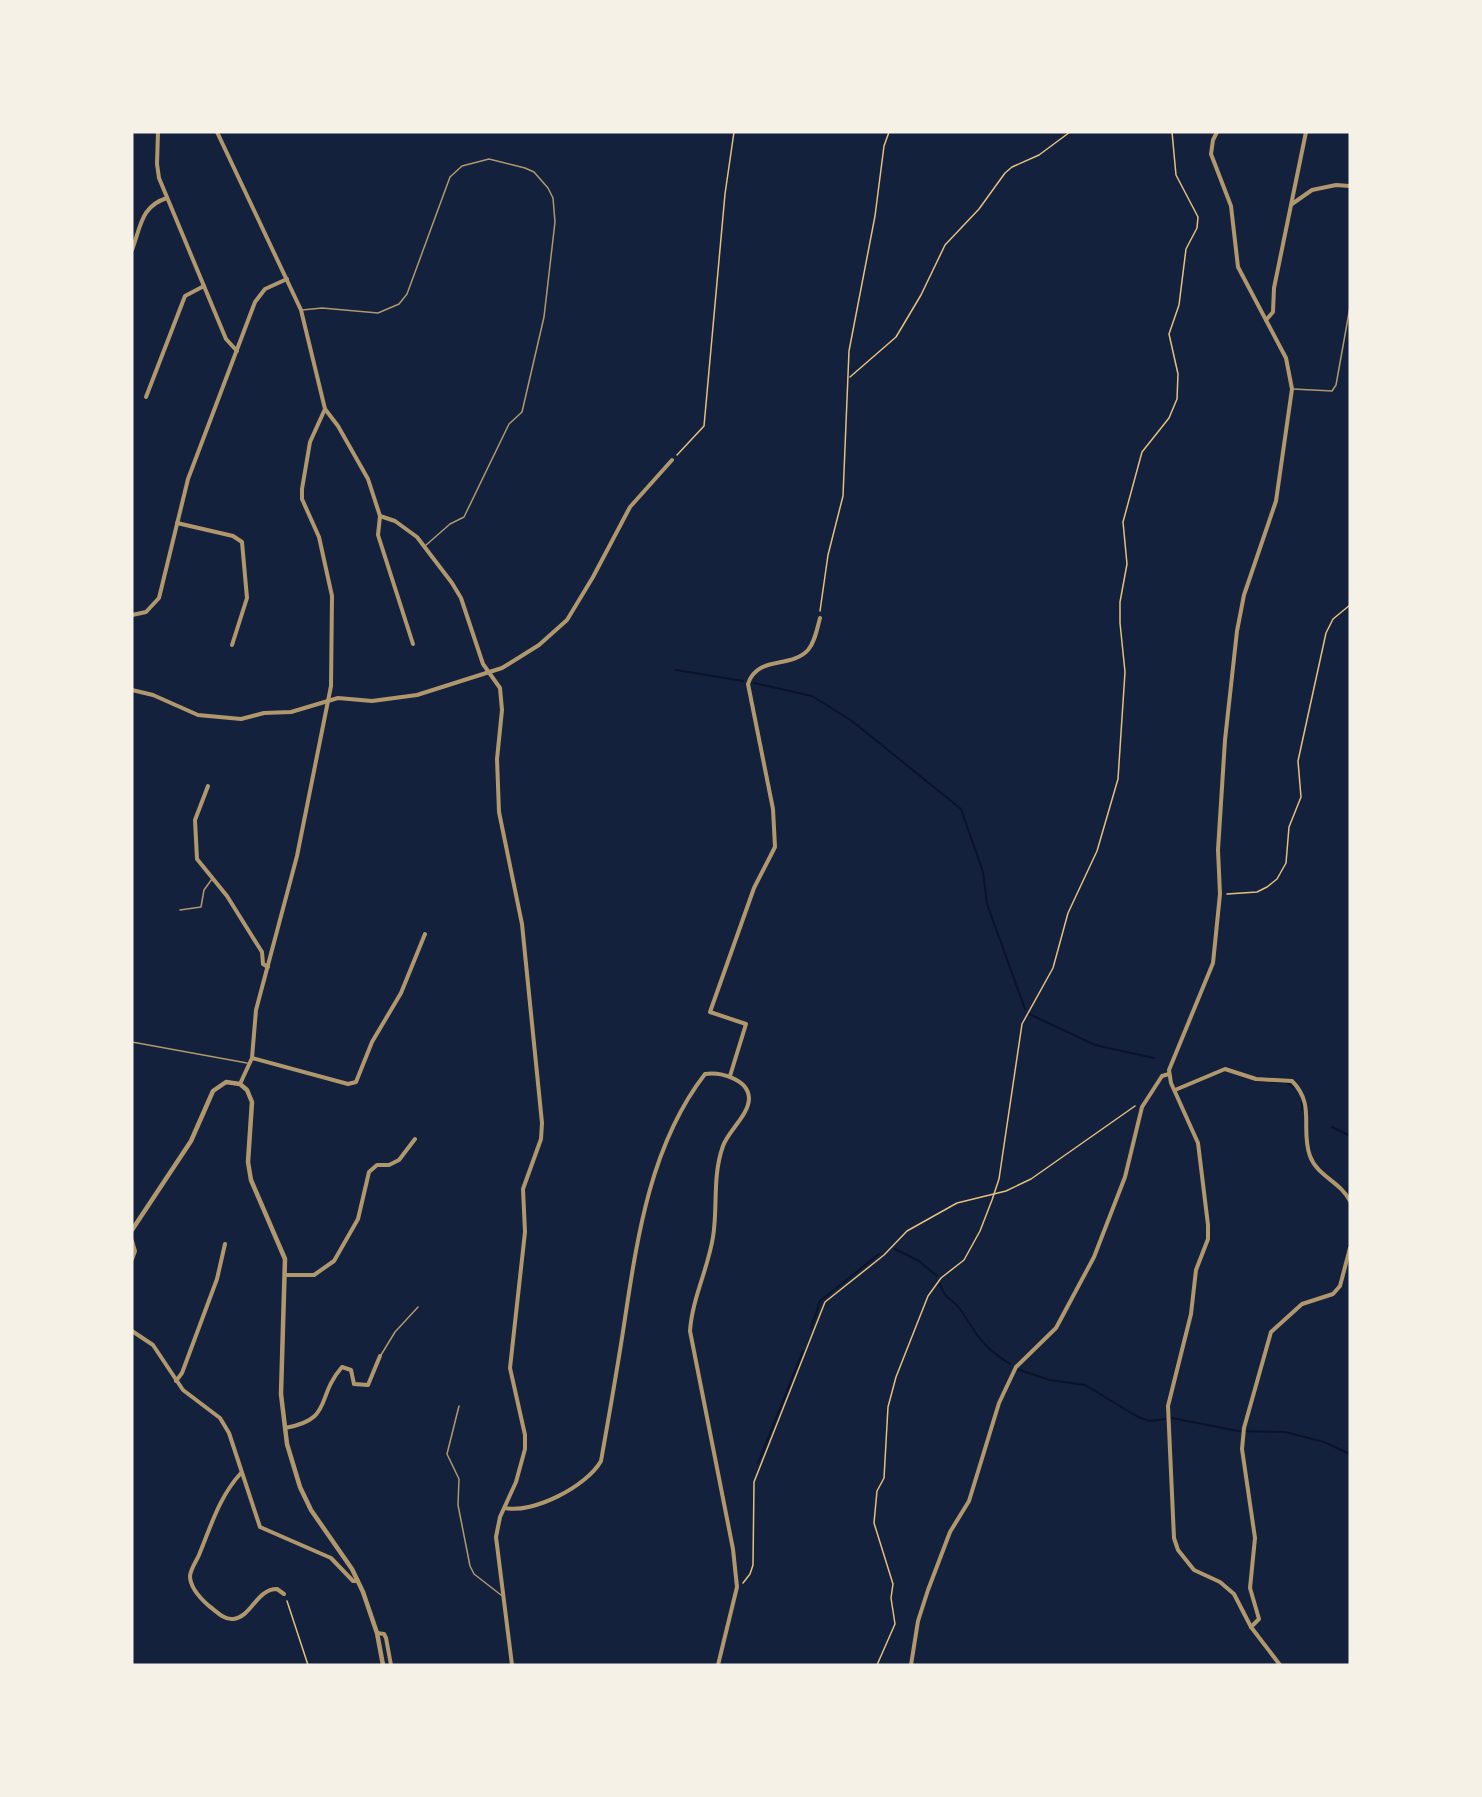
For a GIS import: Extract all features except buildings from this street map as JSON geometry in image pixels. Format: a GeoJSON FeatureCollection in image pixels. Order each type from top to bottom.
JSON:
{"type":"FeatureCollection","features":[{"type":"Feature","properties":{"kind":"street"},"geometry":{"type":"LineString","coordinates":[[158,132],[158,172],[167,198],[226,339],[237,351]]}},
{"type":"Feature","properties":{"kind":"street"},"geometry":{"type":"LineString","coordinates":[[217,132],[301,310],[325,409],[338,426],[368,479],[380,516],[378,535],[413,644]]}},
{"type":"Feature","properties":{"kind":"street"},"geometry":{"type":"LineString","coordinates":[[1217,132],[1211,154],[1231,206],[1238,267],[1286,358],[1292,389],[1276,501],[1244,595],[1237,631],[1222,773],[1218,850],[1220,894],[1215,956],[1169,1074],[1200,1152],[1208,1239],[1196,1270],[1191,1314],[1171,1385],[1167,1423],[1173,1526],[1178,1550],[1194,1570],[1228,1587],[1251,1627],[1280,1665]]}},
{"type":"Feature","properties":{"kind":"street"},"geometry":{"type":"LineString","coordinates":[[1266,320],[1274,312],[1274,288],[1306,132]]}},
{"type":"Feature","properties":{"kind":"street"},"geometry":{"type":"LineString","coordinates":[[1292,204],[1312,190],[1336,185],[1350,186]]}},
{"type":"Feature","properties":{"kind":"street"},"geometry":{"type":"LineString","coordinates":[[132,250],[147,210],[154,202],[167,198]]}},
{"type":"Feature","properties":{"kind":"street"},"geometry":{"type":"LineString","coordinates":[[132,615],[146,612],[159,598],[188,479],[258,297],[265,289],[287,279]]}},
{"type":"Feature","properties":{"kind":"street"},"geometry":{"type":"LineString","coordinates":[[146,397],[185,296],[204,286]]}},
{"type":"Feature","properties":{"kind":"street"},"geometry":{"type":"LineString","coordinates":[[240,1084],[252,1058],[256,1010],[297,856],[328,701],[332,596],[319,537],[302,499],[310,442],[325,409]]}},
{"type":"Feature","properties":{"kind":"street"},"geometry":{"type":"LineString","coordinates":[[132,690],[153,694],[187,711],[211,718],[241,718],[264,713],[291,712],[345,698],[372,701],[417,695],[489,672],[525,655],[567,620],[630,507],[672,460]]}},
{"type":"Feature","properties":{"kind":"street"},"geometry":{"type":"LineString","coordinates":[[380,516],[406,527],[425,546],[460,598],[480,656],[498,683],[501,694],[497,759],[499,812],[522,924],[542,1123],[541,1139],[523,1189],[525,1232],[510,1368],[525,1435],[525,1449],[496,1537],[512,1665]]}},
{"type":"Feature","properties":{"kind":"street"},"geometry":{"type":"LineString","coordinates":[[177,523],[232,536],[242,542],[247,598],[232,645]]}},
{"type":"Feature","properties":{"kind":"street"},"geometry":{"type":"LineString","coordinates":[[730,1077],[746,1024],[710,1012],[754,888],[775,847],[773,809],[748,684],[752,674],[761,666],[804,653],[813,641],[820,618]]}},
{"type":"Feature","properties":{"kind":"street"},"geometry":{"type":"LineString","coordinates":[[208,786],[198,807],[195,829],[197,859],[213,878],[262,952],[263,964],[268,967]]}},
{"type":"Feature","properties":{"kind":"street"},"geometry":{"type":"LineString","coordinates":[[252,1058],[348,1084],[356,1082],[372,1042],[400,993],[425,934]]}},
{"type":"Feature","properties":{"kind":"street"},"geometry":{"type":"LineString","coordinates":[[1175,1090],[1225,1069],[1256,1079],[1292,1081],[1306,1100],[1309,1154],[1314,1166],[1344,1189],[1350,1201]]}},
{"type":"Feature","properties":{"kind":"street"},"geometry":{"type":"LineString","coordinates":[[504,1508],[522,1509],[558,1495],[588,1478],[601,1461],[632,1276],[649,1192],[664,1149],[693,1090],[705,1074],[730,1077],[746,1088],[749,1100],[744,1113],[723,1147],[715,1183],[713,1239],[691,1317],[690,1331],[733,1549],[737,1587],[718,1665]]}},
{"type":"Feature","properties":{"kind":"street"},"geometry":{"type":"LineString","coordinates":[[911,1665],[918,1620],[928,1590],[950,1532],[969,1502],[999,1403],[1017,1367],[1056,1328],[1094,1257],[1125,1177],[1144,1103],[1162,1076],[1169,1074]]}},
{"type":"Feature","properties":{"kind":"street"},"geometry":{"type":"LineString","coordinates":[[132,1230],[191,1141],[213,1091],[226,1082],[240,1084],[247,1090],[252,1102],[248,1162],[251,1180],[282,1246],[286,1275],[281,1387],[284,1428],[291,1459],[305,1498],[358,1581],[377,1633],[383,1665]]}},
{"type":"Feature","properties":{"kind":"street"},"geometry":{"type":"LineString","coordinates":[[286,1275],[314,1275],[334,1261],[358,1219],[369,1172],[377,1165],[389,1165],[399,1160],[415,1139]]}},
{"type":"Feature","properties":{"kind":"street"},"geometry":{"type":"LineString","coordinates":[[132,1241],[135,1251],[132,1259]]}},
{"type":"Feature","properties":{"kind":"street"},"geometry":{"type":"LineString","coordinates":[[176,1381],[182,1373],[217,1279],[225,1244]]}},
{"type":"Feature","properties":{"kind":"street"},"geometry":{"type":"LineString","coordinates":[[1251,1627],[1259,1619],[1250,1588],[1255,1538],[1242,1449],[1244,1428],[1271,1332],[1302,1304],[1333,1294],[1340,1286],[1350,1248]]}},
{"type":"Feature","properties":{"kind":"street"},"geometry":{"type":"LineString","coordinates":[[132,1331],[153,1345],[183,1390],[220,1418],[229,1433],[260,1527],[331,1558],[351,1579],[358,1581]]}},
{"type":"Feature","properties":{"kind":"street"},"geometry":{"type":"LineString","coordinates":[[284,1428],[306,1423],[316,1416],[331,1380],[342,1367],[351,1370],[354,1384],[368,1385],[380,1356]]}},
{"type":"Feature","properties":{"kind":"street"},"geometry":{"type":"LineString","coordinates":[[242,1473],[225,1495],[214,1516],[192,1569],[192,1586],[206,1603],[223,1617],[232,1619],[242,1615],[268,1590],[277,1588],[284,1594]]}},
{"type":"Feature","properties":{"kind":"street"},"geometry":{"type":"LineString","coordinates":[[377,1633],[381,1632],[386,1638],[391,1665]]}},
{"type":"Feature","properties":{"kind":"lane"},"geometry":{"type":"LineString","coordinates":[[301,310],[322,308],[378,313],[399,304],[407,294],[450,177],[462,166],[489,159],[525,168],[534,172],[553,198],[555,222],[544,317],[522,412],[509,424],[464,517],[450,524],[425,546]]}},
{"type":"Feature","properties":{"kind":"lane"},"geometry":{"type":"LineString","coordinates":[[1292,389],[1332,391],[1336,385],[1350,307]]}},
{"type":"Feature","properties":{"kind":"lane"},"geometry":{"type":"LineString","coordinates":[[180,910],[201,907],[204,890],[213,878]]}},
{"type":"Feature","properties":{"kind":"lane"},"geometry":{"type":"LineString","coordinates":[[132,1042],[250,1064]]}},
{"type":"Feature","properties":{"kind":"lane"},"geometry":{"type":"LineString","coordinates":[[380,1356],[395,1332],[418,1307]]}},
{"type":"Feature","properties":{"kind":"lane"},"geometry":{"type":"LineString","coordinates":[[459,1406],[447,1454],[459,1479],[458,1505],[470,1566],[474,1574],[504,1596]]}},
{"type":"Feature","properties":{"kind":"path"},"geometry":{"type":"LineString","coordinates":[[672,460],[704,426],[725,194],[734,132]]}},
{"type":"Feature","properties":{"kind":"path"},"geometry":{"type":"LineString","coordinates":[[820,618],[828,555],[843,496],[850,377],[849,351],[875,216],[884,146],[889,132]]}},
{"type":"Feature","properties":{"kind":"path"},"geometry":{"type":"LineString","coordinates":[[850,377],[896,337],[925,287],[945,245],[979,209],[1005,173],[1047,150],[1070,132]]}},
{"type":"Feature","properties":{"kind":"path"},"geometry":{"type":"LineString","coordinates":[[877,1665],[895,1624],[891,1598],[893,1584],[874,1523],[875,1497],[884,1478],[888,1407],[896,1377],[928,1296],[941,1278],[964,1260],[980,1231],[994,1194],[999,1179],[1022,1024],[1053,968],[1068,913],[1097,851],[1118,779],[1125,687],[1120,623],[1121,592],[1127,564],[1123,522],[1143,452],[1169,418],[1177,399],[1178,374],[1169,334],[1178,309],[1186,249],[1198,223],[1198,217],[1176,176],[1172,132]]}},
{"type":"Feature","properties":{"kind":"path"},"geometry":{"type":"LineString","coordinates":[[1220,894],[1257,892],[1277,879],[1286,863],[1289,826],[1301,797],[1298,761],[1326,633],[1333,619],[1350,605]]}},
{"type":"Feature","properties":{"kind":"path"},"geometry":{"type":"LineString","coordinates":[[737,1587],[747,1579],[753,1565],[754,1482],[825,1302],[884,1255],[906,1231],[957,1203],[994,1194],[1031,1179],[1120,1114],[1144,1103]]}},
{"type":"Feature","properties":{"kind":"path"},"geometry":{"type":"LineString","coordinates":[[284,1594],[308,1665]]}},
{"type":"Feature","properties":{"kind":"waterway"},"geometry":{"type":"LineString","coordinates":[[676,670],[743,681]]}},
{"type":"Feature","properties":{"kind":"waterway"},"geometry":{"type":"LineString","coordinates":[[754,683],[812,696],[852,721],[961,809],[983,872],[987,904],[1025,1009]]}},
{"type":"Feature","properties":{"kind":"waterway"},"geometry":{"type":"LineString","coordinates":[[1027,1013],[1095,1045],[1154,1058]]}},
{"type":"Feature","properties":{"kind":"waterway"},"geometry":{"type":"LineString","coordinates":[[1257,1081],[1286,1082],[1297,1089]]}},
{"type":"Feature","properties":{"kind":"waterway"},"geometry":{"type":"LineString","coordinates":[[1302,1100],[1302,1110]]}},
{"type":"Feature","properties":{"kind":"waterway"},"geometry":{"type":"LineString","coordinates":[[1332,1127],[1350,1136]]}},
{"type":"Feature","properties":{"kind":"waterway"},"geometry":{"type":"LineString","coordinates":[[895,1249],[919,1261],[937,1276]]}},
{"type":"Feature","properties":{"kind":"waterway"},"geometry":{"type":"LineString","coordinates":[[811,1328],[820,1301],[879,1254]]}},
{"type":"Feature","properties":{"kind":"waterway"},"geometry":{"type":"LineString","coordinates":[[940,1284],[944,1293],[960,1309],[981,1340],[992,1352],[1010,1364]]}},
{"type":"Feature","properties":{"kind":"waterway"},"geometry":{"type":"LineString","coordinates":[[758,1463],[803,1351]]}},
{"type":"Feature","properties":{"kind":"waterway"},"geometry":{"type":"LineString","coordinates":[[1017,1369],[1050,1380],[1085,1385],[1138,1417],[1150,1421],[1172,1418],[1238,1431],[1285,1432],[1324,1442],[1350,1454]]}}]}
